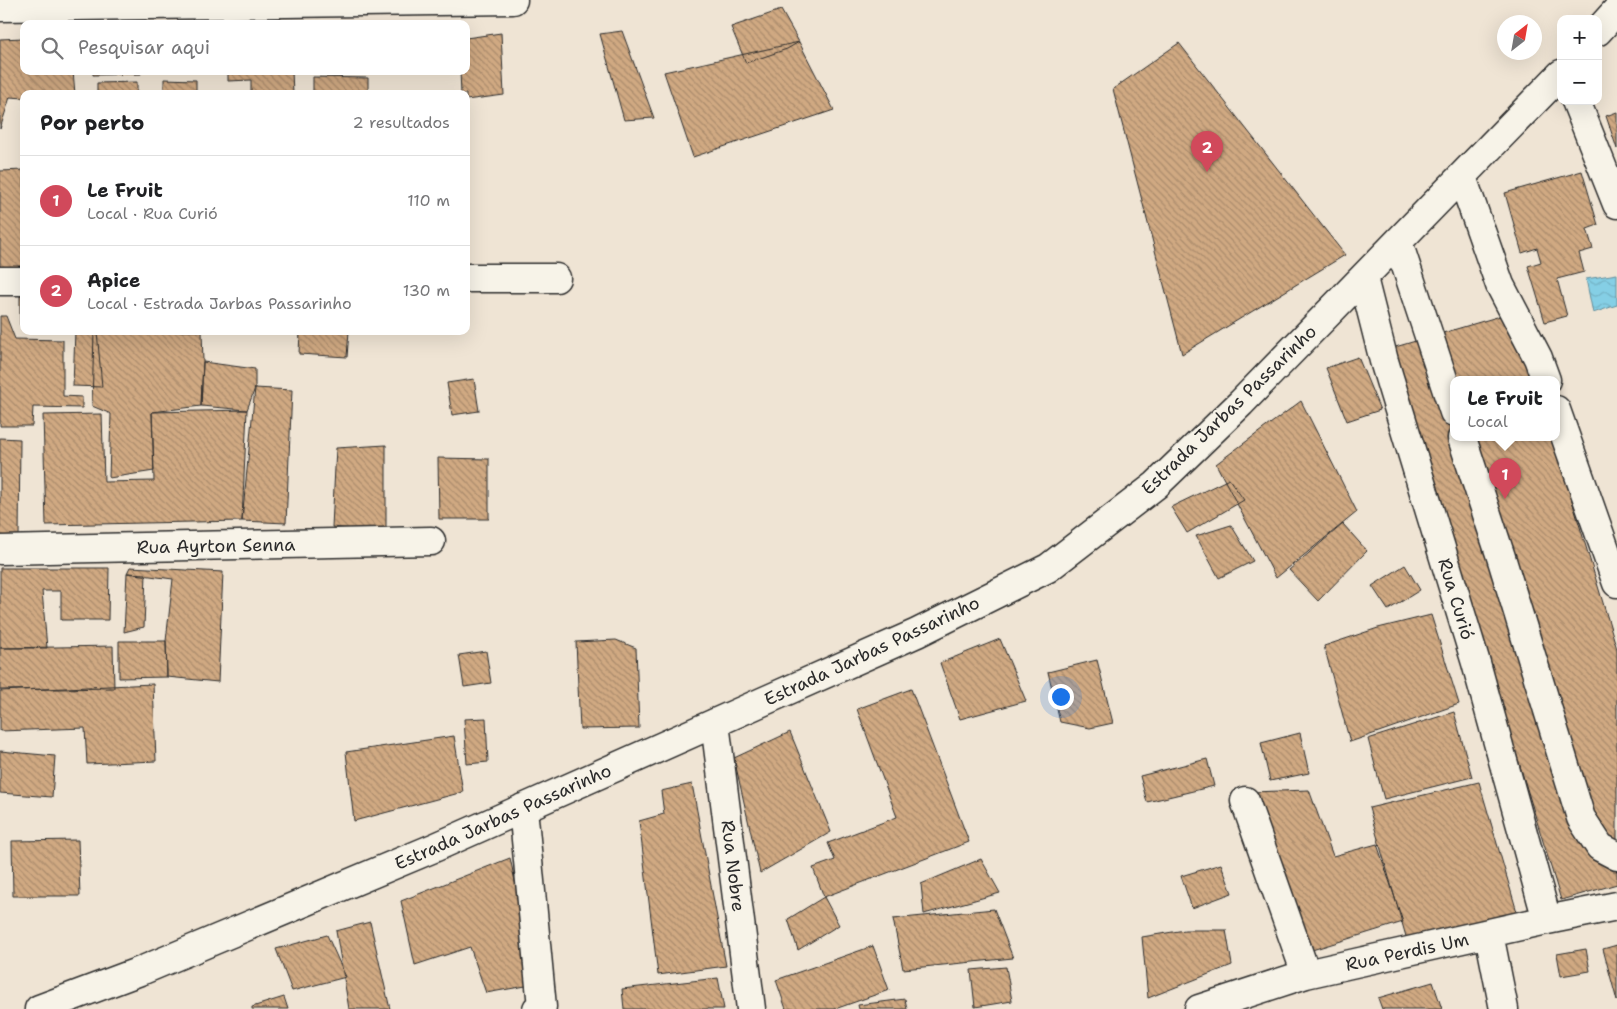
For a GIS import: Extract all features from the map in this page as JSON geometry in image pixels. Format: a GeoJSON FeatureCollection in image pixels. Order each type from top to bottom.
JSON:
{"type":"FeatureCollection","features":[{"type":"Feature","properties":{"kind":"street"},"geometry":{"type":"LineString","coordinates":[[0,7],[315,1],[513,0]]}},
{"type":"Feature","properties":{"kind":"street"},"geometry":{"type":"LineString","coordinates":[[1602,27],[1617,10]]}},
{"type":"Feature","properties":{"kind":"street","name":"Estrada Jarbas Passarinho"},"geometry":{"type":"LineString","coordinates":[[39,1009],[143,970],[436,847],[917,633],[1048,568],[1156,485],[1241,403],[1557,78]]}},
{"type":"Feature","properties":{"kind":"street"},"geometry":{"type":"LineString","coordinates":[[1578,105],[1617,204]]}},
{"type":"Feature","properties":{"kind":"street"},"geometry":{"type":"LineString","coordinates":[[1462,177],[1500,285],[1538,358],[1545,376]]}},
{"type":"Feature","properties":{"kind":"street"},"geometry":{"type":"LineString","coordinates":[[1398,242],[1450,400]]}},
{"type":"Feature","properties":{"kind":"street"},"geometry":{"type":"LineString","coordinates":[[470,278],[556,278]]}},
{"type":"Feature","properties":{"kind":"street","name":"Rua Curió"},"geometry":{"type":"LineString","coordinates":[[1363,278],[1384,361],[1476,663],[1547,920]]}},
{"type":"Feature","properties":{"kind":"street"},"geometry":{"type":"LineString","coordinates":[[0,281],[20,281]]}},
{"type":"Feature","properties":{"kind":"street"},"geometry":{"type":"LineString","coordinates":[[1560,421],[1617,583]]}},
{"type":"Feature","properties":{"kind":"street"},"geometry":{"type":"LineString","coordinates":[[1463,441],[1501,557],[1580,818],[1600,847],[1617,856]]}},
{"type":"Feature","properties":{"kind":"street","name":"Rua Ayrton Senna"},"geometry":{"type":"LineString","coordinates":[[0,550],[432,541]]}},
{"type":"Feature","properties":{"kind":"street","name":"Rua Nobre"},"geometry":{"type":"LineString","coordinates":[[715,723],[751,1009]]}},
{"type":"Feature","properties":{"kind":"street"},"geometry":{"type":"LineString","coordinates":[[1245,801],[1306,974]]}},
{"type":"Feature","properties":{"kind":"street"},"geometry":{"type":"LineString","coordinates":[[523,808],[540,1008]]}},
{"type":"Feature","properties":{"kind":"street","name":"Rua Perdis Um"},"geometry":{"type":"LineString","coordinates":[[1199,1009],[1306,974],[1617,906]]}},
{"type":"Feature","properties":{"kind":"street"},"geometry":{"type":"LineString","coordinates":[[1489,934],[1504,1009]]}},
{"type":"Feature","properties":{"kind":"water"},"geometry":{"type":"Polygon","coordinates":[[[1617,274],[1617,305],[1593,313],[1586,279],[1617,274]]]}},
{"type":"Feature","properties":{"kind":"building"},"geometry":{"type":"Polygon","coordinates":[[[781,10],[799,42],[787,49],[746,63],[731,27],[781,10]]]}},
{"type":"Feature","properties":{"kind":"building"},"geometry":{"type":"Polygon","coordinates":[[[622,31],[654,118],[624,120],[600,34],[622,31]]]}},
{"type":"Feature","properties":{"kind":"building"},"geometry":{"type":"Polygon","coordinates":[[[501,33],[504,95],[470,99],[470,90],[461,90],[460,75],[470,75],[470,37],[501,33]]]}},
{"type":"Feature","properties":{"kind":"building"},"geometry":{"type":"Polygon","coordinates":[[[20,38],[20,75],[73,75],[75,90],[20,90],[20,98],[10,97],[0,129],[0,39],[20,38]]]}},
{"type":"Feature","properties":{"kind":"building"},"geometry":{"type":"Polygon","coordinates":[[[799,42],[834,110],[693,157],[664,72],[799,42]]]}},
{"type":"Feature","properties":{"kind":"building"},"geometry":{"type":"Polygon","coordinates":[[[1179,43],[1345,255],[1182,354],[1113,89],[1179,43]]]}},
{"type":"Feature","properties":{"kind":"building"},"geometry":{"type":"Polygon","coordinates":[[[228,75],[292,75],[293,90],[251,90],[251,80],[228,81],[228,75]]]}},
{"type":"Feature","properties":{"kind":"building"},"geometry":{"type":"Polygon","coordinates":[[[313,77],[368,78],[368,90],[313,90],[313,77]]]}},
{"type":"Feature","properties":{"kind":"building"},"geometry":{"type":"Polygon","coordinates":[[[164,79],[196,80],[196,90],[164,90],[164,79]]]}},
{"type":"Feature","properties":{"kind":"building"},"geometry":{"type":"Polygon","coordinates":[[[137,82],[137,90],[97,90],[97,83],[137,82]]]}},
{"type":"Feature","properties":{"kind":"building"},"geometry":{"type":"Polygon","coordinates":[[[1617,112],[1617,149],[1606,116],[1617,112]]]}},
{"type":"Feature","properties":{"kind":"building"},"geometry":{"type":"Polygon","coordinates":[[[20,170],[20,279],[0,279],[0,171],[20,170]]]}},
{"type":"Feature","properties":{"kind":"building"},"geometry":{"type":"Polygon","coordinates":[[[1582,171],[1598,225],[1587,229],[1593,249],[1579,253],[1584,272],[1557,279],[1567,316],[1545,322],[1528,266],[1541,262],[1537,248],[1522,253],[1505,193],[1582,171]]]}},
{"type":"Feature","properties":{"kind":"building"},"geometry":{"type":"Polygon","coordinates":[[[1514,312],[1534,376],[1450,376],[1450,441],[1554,441],[1617,649],[1617,884],[1561,900],[1392,348],[1514,312]]]}},
{"type":"Feature","properties":{"kind":"building"},"geometry":{"type":"Polygon","coordinates":[[[0,316],[6,316],[15,339],[63,340],[63,396],[82,397],[82,408],[33,407],[32,426],[0,426],[0,316]]]}},
{"type":"Feature","properties":{"kind":"building"},"geometry":{"type":"Polygon","coordinates":[[[75,335],[97,335],[102,387],[73,386],[75,335]]]}},
{"type":"Feature","properties":{"kind":"building"},"geometry":{"type":"Polygon","coordinates":[[[94,335],[202,335],[201,406],[152,412],[154,471],[109,478],[111,414],[92,406],[94,335]]]}},
{"type":"Feature","properties":{"kind":"building"},"geometry":{"type":"Polygon","coordinates":[[[300,335],[349,335],[347,357],[299,354],[300,335]]]}},
{"type":"Feature","properties":{"kind":"building"},"geometry":{"type":"Polygon","coordinates":[[[1358,357],[1380,410],[1347,421],[1326,368],[1358,357]]]}},
{"type":"Feature","properties":{"kind":"building"},"geometry":{"type":"Polygon","coordinates":[[[203,362],[255,369],[255,388],[247,410],[201,406],[203,362]]]}},
{"type":"Feature","properties":{"kind":"building"},"geometry":{"type":"Polygon","coordinates":[[[474,379],[479,411],[452,415],[447,383],[474,379]]]}},
{"type":"Feature","properties":{"kind":"building"},"geometry":{"type":"Polygon","coordinates":[[[255,388],[292,390],[286,523],[242,521],[255,388]]]}},
{"type":"Feature","properties":{"kind":"building"},"geometry":{"type":"Polygon","coordinates":[[[1301,401],[1357,512],[1276,578],[1216,464],[1301,401]]]}},
{"type":"Feature","properties":{"kind":"building"},"geometry":{"type":"Polygon","coordinates":[[[247,410],[242,521],[46,525],[43,415],[102,414],[104,482],[154,481],[152,412],[247,410]]]}},
{"type":"Feature","properties":{"kind":"building"},"geometry":{"type":"Polygon","coordinates":[[[0,438],[20,439],[19,538],[0,537],[0,438]]]}},
{"type":"Feature","properties":{"kind":"building"},"geometry":{"type":"Polygon","coordinates":[[[386,445],[386,532],[332,527],[336,448],[386,445]]]}},
{"type":"Feature","properties":{"kind":"building"},"geometry":{"type":"Polygon","coordinates":[[[438,458],[489,459],[489,519],[439,519],[438,458]]]}},
{"type":"Feature","properties":{"kind":"building"},"geometry":{"type":"Polygon","coordinates":[[[1229,479],[1244,500],[1187,533],[1171,507],[1229,479]]]}},
{"type":"Feature","properties":{"kind":"building"},"geometry":{"type":"Polygon","coordinates":[[[1343,524],[1367,551],[1318,601],[1289,570],[1343,524]]]}},
{"type":"Feature","properties":{"kind":"building"},"geometry":{"type":"Polygon","coordinates":[[[1231,525],[1253,561],[1219,578],[1196,536],[1231,525]]]}},
{"type":"Feature","properties":{"kind":"building"},"geometry":{"type":"Polygon","coordinates":[[[1405,565],[1420,590],[1388,610],[1372,586],[1405,565]]]}},
{"type":"Feature","properties":{"kind":"building"},"geometry":{"type":"Polygon","coordinates":[[[130,567],[223,572],[218,682],[167,677],[166,641],[173,579],[127,573],[130,567]]]}},
{"type":"Feature","properties":{"kind":"building"},"geometry":{"type":"Polygon","coordinates":[[[0,568],[109,568],[108,620],[61,620],[61,591],[42,591],[47,648],[0,648],[0,568]]]}},
{"type":"Feature","properties":{"kind":"building"},"geometry":{"type":"Polygon","coordinates":[[[127,573],[146,574],[144,627],[124,632],[127,573]]]}},
{"type":"Feature","properties":{"kind":"building"},"geometry":{"type":"Polygon","coordinates":[[[1431,615],[1459,704],[1350,742],[1324,646],[1378,628],[1431,615]]]}},
{"type":"Feature","properties":{"kind":"building"},"geometry":{"type":"Polygon","coordinates":[[[1000,639],[1026,701],[960,719],[940,663],[1000,639]]]}},
{"type":"Feature","properties":{"kind":"building"},"geometry":{"type":"Polygon","coordinates":[[[616,640],[636,648],[639,728],[580,729],[576,642],[616,640]]]}},
{"type":"Feature","properties":{"kind":"building"},"geometry":{"type":"Polygon","coordinates":[[[119,641],[166,641],[167,677],[119,678],[119,641]]]}},
{"type":"Feature","properties":{"kind":"building"},"geometry":{"type":"Polygon","coordinates":[[[113,646],[114,688],[0,690],[0,648],[113,646]]]}},
{"type":"Feature","properties":{"kind":"building"},"geometry":{"type":"Polygon","coordinates":[[[486,651],[491,683],[464,687],[459,655],[486,651]]]}},
{"type":"Feature","properties":{"kind":"building"},"geometry":{"type":"Polygon","coordinates":[[[1097,660],[1113,723],[1090,728],[1060,722],[1048,672],[1097,660]]]}},
{"type":"Feature","properties":{"kind":"building"},"geometry":{"type":"Polygon","coordinates":[[[153,684],[156,761],[87,764],[85,728],[0,731],[0,691],[153,684]]]}},
{"type":"Feature","properties":{"kind":"building"},"geometry":{"type":"Polygon","coordinates":[[[911,689],[969,842],[824,897],[813,868],[835,860],[828,843],[897,817],[857,709],[911,689]]]}},
{"type":"Feature","properties":{"kind":"building"},"geometry":{"type":"Polygon","coordinates":[[[1454,712],[1472,777],[1384,799],[1368,739],[1454,712]]]}},
{"type":"Feature","properties":{"kind":"building"},"geometry":{"type":"Polygon","coordinates":[[[486,718],[488,762],[467,764],[464,719],[486,718]]]}},
{"type":"Feature","properties":{"kind":"building"},"geometry":{"type":"Polygon","coordinates":[[[790,732],[831,832],[760,873],[734,758],[790,732]]]}},
{"type":"Feature","properties":{"kind":"building"},"geometry":{"type":"Polygon","coordinates":[[[1300,733],[1309,773],[1270,781],[1261,743],[1300,733]]]}},
{"type":"Feature","properties":{"kind":"building"},"geometry":{"type":"Polygon","coordinates":[[[454,736],[463,792],[354,821],[346,752],[454,736]]]}},
{"type":"Feature","properties":{"kind":"building"},"geometry":{"type":"Polygon","coordinates":[[[0,751],[55,756],[52,797],[0,793],[0,751]]]}},
{"type":"Feature","properties":{"kind":"building"},"geometry":{"type":"Polygon","coordinates":[[[1207,759],[1214,786],[1147,802],[1140,776],[1207,759]]]}},
{"type":"Feature","properties":{"kind":"building"},"geometry":{"type":"Polygon","coordinates":[[[1479,782],[1517,912],[1407,940],[1369,808],[1479,782]]]}},
{"type":"Feature","properties":{"kind":"building"},"geometry":{"type":"Polygon","coordinates":[[[692,784],[726,966],[658,975],[639,821],[664,814],[661,791],[692,784]]]}},
{"type":"Feature","properties":{"kind":"building"},"geometry":{"type":"Polygon","coordinates":[[[1309,790],[1333,856],[1377,844],[1403,922],[1299,954],[1251,792],[1309,790]]]}},
{"type":"Feature","properties":{"kind":"building"},"geometry":{"type":"Polygon","coordinates":[[[78,840],[80,896],[13,896],[12,841],[78,840]]]}},
{"type":"Feature","properties":{"kind":"building"},"geometry":{"type":"Polygon","coordinates":[[[510,858],[537,984],[486,993],[470,947],[415,965],[401,901],[510,858]]]}},
{"type":"Feature","properties":{"kind":"building"},"geometry":{"type":"Polygon","coordinates":[[[981,859],[1000,893],[924,914],[921,884],[981,859]]]}},
{"type":"Feature","properties":{"kind":"building"},"geometry":{"type":"Polygon","coordinates":[[[1221,864],[1232,893],[1192,908],[1181,876],[1221,864]]]}},
{"type":"Feature","properties":{"kind":"building"},"geometry":{"type":"Polygon","coordinates":[[[824,897],[839,925],[798,950],[788,919],[824,897]]]}},
{"type":"Feature","properties":{"kind":"building"},"geometry":{"type":"Polygon","coordinates":[[[994,909],[1013,958],[903,969],[893,919],[994,909]]]}},
{"type":"Feature","properties":{"kind":"building"},"geometry":{"type":"Polygon","coordinates":[[[370,922],[390,1009],[349,1009],[336,931],[370,922]]]}},
{"type":"Feature","properties":{"kind":"building"},"geometry":{"type":"Polygon","coordinates":[[[1185,930],[1226,930],[1232,965],[1148,998],[1142,937],[1185,930]]]}},
{"type":"Feature","properties":{"kind":"building"},"geometry":{"type":"Polygon","coordinates":[[[327,935],[346,977],[292,991],[276,949],[327,935]]]}},
{"type":"Feature","properties":{"kind":"building"},"geometry":{"type":"Polygon","coordinates":[[[1617,945],[1617,1001],[1603,949],[1617,945]]]}},
{"type":"Feature","properties":{"kind":"building"},"geometry":{"type":"Polygon","coordinates":[[[873,946],[889,990],[835,1009],[786,1009],[776,980],[873,946]]]}},
{"type":"Feature","properties":{"kind":"building"},"geometry":{"type":"Polygon","coordinates":[[[1586,949],[1590,971],[1561,976],[1557,954],[1586,949]]]}},
{"type":"Feature","properties":{"kind":"building"},"geometry":{"type":"Polygon","coordinates":[[[1006,967],[1012,1001],[975,1007],[971,970],[1006,967]]]}},
{"type":"Feature","properties":{"kind":"building"},"geometry":{"type":"Polygon","coordinates":[[[718,978],[724,1009],[624,1009],[622,989],[718,978]]]}},
{"type":"Feature","properties":{"kind":"building"},"geometry":{"type":"Polygon","coordinates":[[[1433,982],[1442,1009],[1382,1009],[1378,998],[1433,982]]]}},
{"type":"Feature","properties":{"kind":"building"},"geometry":{"type":"Polygon","coordinates":[[[284,997],[288,1009],[252,1009],[252,1007],[284,997]]]}},
{"type":"Feature","properties":{"kind":"building"},"geometry":{"type":"Polygon","coordinates":[[[905,999],[907,1009],[859,1009],[858,1005],[905,999]]]}},
{"type":"Feature","properties":{"kind":"place","name":"Apice"},"geometry":{"type":"Point","coordinates":[1207,172]}},
{"type":"Feature","properties":{"kind":"place","name":"Le Fruit"},"geometry":{"type":"Point","coordinates":[1505,499]}}]}
